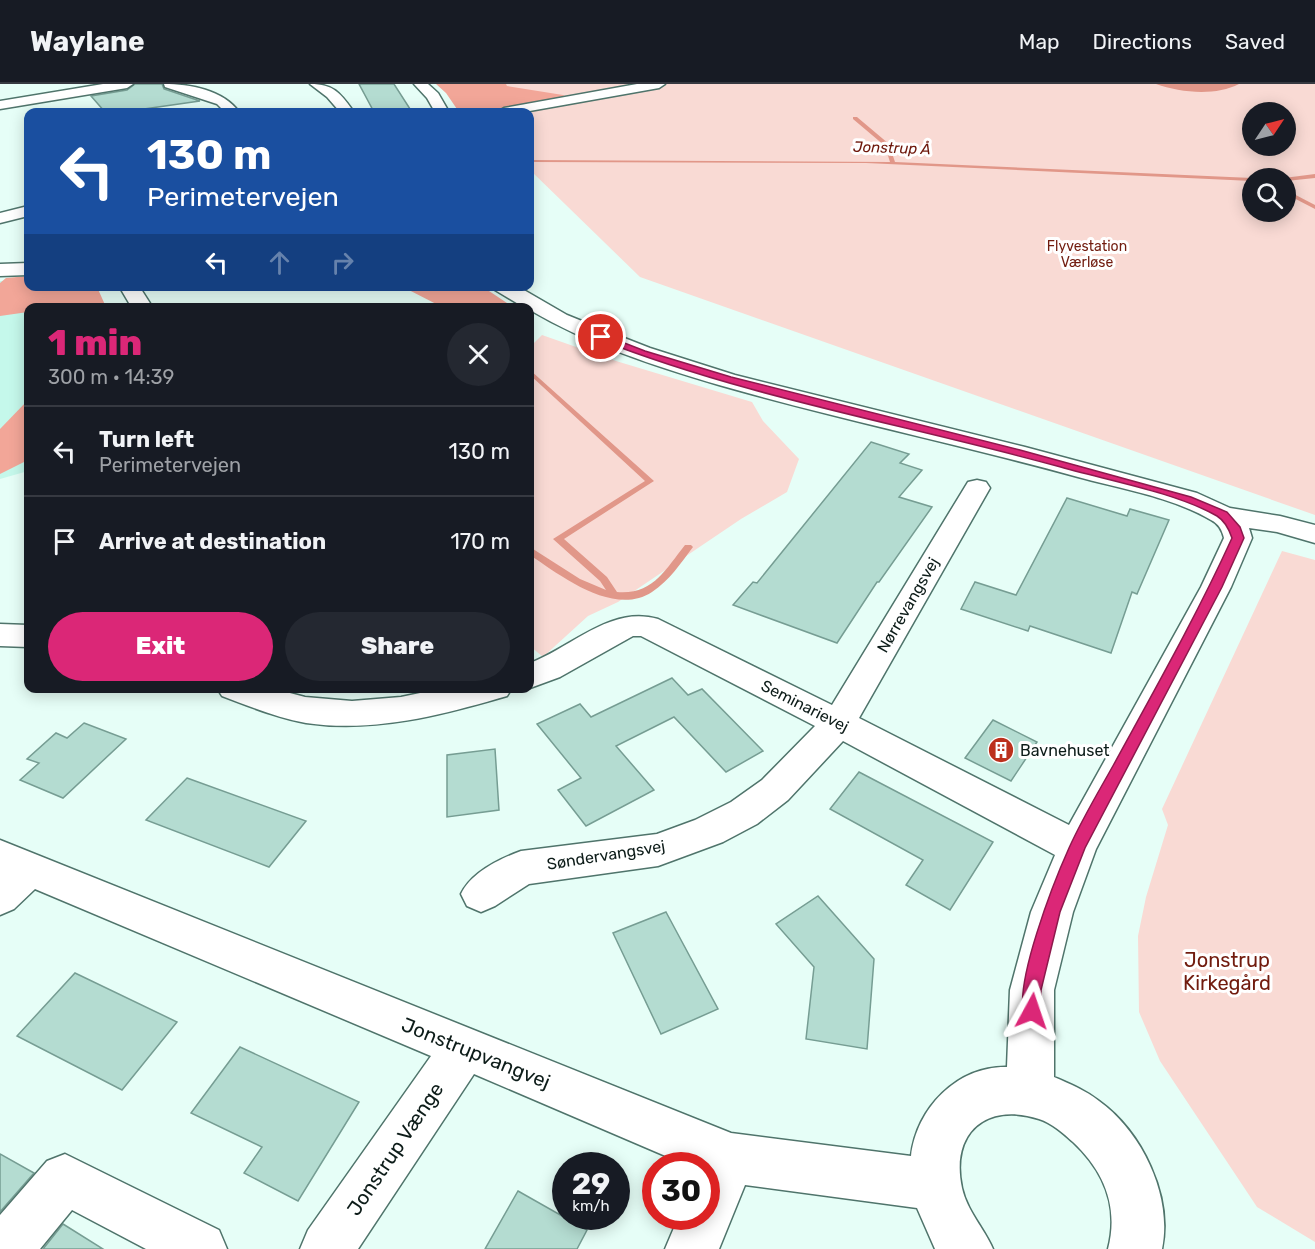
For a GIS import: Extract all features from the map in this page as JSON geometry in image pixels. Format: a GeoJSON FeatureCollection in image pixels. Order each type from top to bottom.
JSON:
{"type":"FeatureCollection","features":[{"type":"Feature","properties":{"kind":"street"},"geometry":{"type":"LineString","coordinates":[[0,105],[127,84]]}},
{"type":"Feature","properties":{"kind":"street"},"geometry":{"type":"LineString","coordinates":[[170,84],[222,101],[230,108]]}},
{"type":"Feature","properties":{"kind":"street"},"geometry":{"type":"LineString","coordinates":[[316,84],[332,94],[344,108]]}},
{"type":"Feature","properties":{"kind":"street"},"geometry":{"type":"LineString","coordinates":[[420,84],[433,96],[440,108]]}},
{"type":"Feature","properties":{"kind":"street"},"geometry":{"type":"LineString","coordinates":[[526,108],[659,84]]}},
{"type":"Feature","properties":{"kind":"street"},"geometry":{"type":"LineString","coordinates":[[0,218],[24,212]]}},
{"type":"Feature","properties":{"kind":"street"},"geometry":{"type":"LineString","coordinates":[[0,270],[24,270]]}},
{"type":"Feature","properties":{"kind":"street"},"geometry":{"type":"LineString","coordinates":[[511,291],[531,303]]}},
{"type":"Feature","properties":{"kind":"street"},"geometry":{"type":"LineString","coordinates":[[534,305],[560,320],[642,353],[728,380],[1016,452],[1187,499],[1223,515],[1280,524],[1315,534]]}},
{"type":"Feature","properties":{"kind":"street","name":"Nørrevangsvej"},"geometry":{"type":"LineString","coordinates":[[839,723],[977,488]]}},
{"type":"Feature","properties":{"kind":"street"},"geometry":{"type":"LineString","coordinates":[[1030,1092],[1032,990],[1052,912],[1077,848],[1216,587],[1238,538],[1235,527],[1223,515]]}},
{"type":"Feature","properties":{"kind":"street","name":"Seminarievej"},"geometry":{"type":"LineString","coordinates":[[534,674],[623,628],[635,625],[646,626],[839,723],[1077,848]]}},
{"type":"Feature","properties":{"kind":"street"},"geometry":{"type":"LineString","coordinates":[[0,635],[24,636]]}},
{"type":"Feature","properties":{"kind":"street"},"geometry":{"type":"LineString","coordinates":[[250,693],[305,710],[362,713],[395,699],[456,698],[476,693]]}},
{"type":"Feature","properties":{"kind":"street","name":"Søndervangsvej"},"geometry":{"type":"LineString","coordinates":[[481,894],[521,868],[658,850],[709,831],[744,813],[775,790],[839,723]]}},
{"type":"Feature","properties":{"kind":"street","name":"Jonstrupvangvej"},"geometry":{"type":"LineString","coordinates":[[0,897],[15,862],[731,1158],[936,1185]]}},
{"type":"Feature","properties":{"kind":"street","name":"Jonstrup Vænge"},"geometry":{"type":"LineString","coordinates":[[327,1249],[464,1049]]}},
{"type":"Feature","properties":{"kind":"street"},"geometry":{"type":"LineString","coordinates":[[966,1249],[944,1213],[936,1185],[935,1155],[943,1130],[957,1109],[977,1096],[1003,1090],[1030,1092],[1055,1101],[1078,1115],[1101,1134],[1119,1158],[1132,1185],[1138,1213],[1138,1240],[1135,1249]]}},
{"type":"Feature","properties":{"kind":"street"},"geometry":{"type":"LineString","coordinates":[[720,1184],[731,1158]]}},
{"type":"Feature","properties":{"kind":"street"},"geometry":{"type":"LineString","coordinates":[[8,1246],[65,1179],[200,1249]]}},
{"type":"Feature","properties":{"kind":"street"},"geometry":{"type":"LineString","coordinates":[[692,1249],[700,1230]]}},
{"type":"Feature","properties":{"kind":"shaded area"},"geometry":{"type":"Polygon","coordinates":[[[436,84],[506,84],[563,95],[568,99],[515,108],[456,108],[446,93],[436,84]]]}},
{"type":"Feature","properties":{"kind":"shaded area"},"geometry":{"type":"Polygon","coordinates":[[[1156,84],[1239,84],[1220,90],[1198,92],[1156,84]]]}},
{"type":"Feature","properties":{"kind":"shaded area"},"geometry":{"type":"Polygon","coordinates":[[[24,276],[24,291],[99,291],[104,303],[24,303],[24,313],[0,316],[0,283],[6,278],[24,276]]]}},
{"type":"Feature","properties":{"kind":"shaded area"},"geometry":{"type":"Polygon","coordinates":[[[0,281],[24,282],[24,291],[28,291],[28,303],[24,303],[24,472],[0,479],[0,281]]]}},
{"type":"Feature","properties":{"kind":"shaded area"},"geometry":{"type":"Polygon","coordinates":[[[411,291],[489,291],[507,303],[434,303],[411,291]]]}},
{"type":"Feature","properties":{"kind":"shaded area"},"geometry":{"type":"Polygon","coordinates":[[[24,404],[24,462],[0,474],[0,429],[24,404]]]}},
{"type":"Feature","properties":{"kind":"green space","name":"Flyvestation Værløse"},"geometry":{"type":"Polygon","coordinates":[[[497,84],[1315,84],[1315,515],[640,277],[534,174],[534,108],[527,108],[497,84]]]}},
{"type":"Feature","properties":{"kind":"green space"},"geometry":{"type":"Polygon","coordinates":[[[542,335],[616,361],[752,402],[763,421],[799,459],[787,492],[741,519],[618,602],[588,616],[543,657],[534,649],[534,343],[542,335]]]}},
{"type":"Feature","properties":{"kind":"green space","name":"Jonstrup Kirkegård"},"geometry":{"type":"Polygon","coordinates":[[[1282,551],[1315,560],[1315,1242],[1257,1207],[1160,1061],[1139,1012],[1138,936],[1146,897],[1168,825],[1162,809],[1282,551]]]}},
{"type":"Feature","properties":{"kind":"building"},"geometry":{"type":"Polygon","coordinates":[[[135,84],[162,84],[164,89],[200,101],[151,108],[102,108],[91,96],[127,90],[135,84]]]}},
{"type":"Feature","properties":{"kind":"building"},"geometry":{"type":"Polygon","coordinates":[[[359,84],[394,84],[409,108],[372,108],[359,84]]]}},
{"type":"Feature","properties":{"kind":"building"},"geometry":{"type":"Polygon","coordinates":[[[871,442],[909,454],[900,463],[922,470],[899,497],[932,507],[877,582],[837,643],[733,605],[753,582],[757,583],[871,442]]]}},
{"type":"Feature","properties":{"kind":"building"},"geometry":{"type":"Polygon","coordinates":[[[1067,498],[1127,516],[1130,509],[1169,520],[1137,594],[1132,592],[1111,653],[1030,626],[1028,631],[961,609],[975,582],[1016,595],[1067,498]]]}},
{"type":"Feature","properties":{"kind":"building"},"geometry":{"type":"Polygon","coordinates":[[[672,678],[688,695],[702,689],[763,751],[726,772],[674,717],[616,746],[654,790],[586,826],[558,790],[581,778],[537,724],[580,704],[591,717],[672,678]]]}},
{"type":"Feature","properties":{"kind":"building","name":"Bavnehuset"},"geometry":{"type":"Polygon","coordinates":[[[993,720],[1037,742],[1011,781],[965,758],[993,720]]]}},
{"type":"Feature","properties":{"kind":"building"},"geometry":{"type":"Polygon","coordinates":[[[84,723],[126,739],[63,798],[20,780],[39,763],[27,759],[56,733],[67,738],[84,723]]]}},
{"type":"Feature","properties":{"kind":"building"},"geometry":{"type":"Polygon","coordinates":[[[495,749],[499,810],[447,817],[447,755],[495,749]]]}},
{"type":"Feature","properties":{"kind":"building"},"geometry":{"type":"Polygon","coordinates":[[[859,772],[993,842],[950,910],[906,885],[923,860],[830,809],[859,772]]]}},
{"type":"Feature","properties":{"kind":"building"},"geometry":{"type":"Polygon","coordinates":[[[187,778],[306,821],[269,867],[146,820],[187,778]]]}},
{"type":"Feature","properties":{"kind":"building"},"geometry":{"type":"Polygon","coordinates":[[[818,896],[874,959],[867,1049],[806,1039],[814,967],[776,924],[818,896]]]}},
{"type":"Feature","properties":{"kind":"building"},"geometry":{"type":"Polygon","coordinates":[[[666,912],[718,1009],[661,1034],[613,933],[666,912]]]}},
{"type":"Feature","properties":{"kind":"building"},"geometry":{"type":"Polygon","coordinates":[[[75,973],[177,1022],[122,1090],[17,1036],[75,973]]]}},
{"type":"Feature","properties":{"kind":"building"},"geometry":{"type":"Polygon","coordinates":[[[240,1047],[359,1102],[298,1201],[244,1173],[262,1147],[191,1113],[240,1047]]]}},
{"type":"Feature","properties":{"kind":"building"},"geometry":{"type":"Polygon","coordinates":[[[0,1154],[34,1173],[0,1212],[0,1154]]]}},
{"type":"Feature","properties":{"kind":"building"},"geometry":{"type":"Polygon","coordinates":[[[518,1191],[552,1210],[552,1230],[587,1230],[577,1249],[485,1249],[518,1191]]]}},
{"type":"Feature","properties":{"kind":"building"},"geometry":{"type":"Polygon","coordinates":[[[63,1224],[103,1249],[43,1249],[63,1224]]]}},
{"type":"Feature","properties":{"kind":"waterway"},"geometry":{"type":"LineString","coordinates":[[855,118],[887,145],[893,163]]}},
{"type":"Feature","properties":{"kind":"waterway","name":"Jonstrup Å"},"geometry":{"type":"LineString","coordinates":[[534,161],[866,162],[1242,180]]}},
{"type":"Feature","properties":{"kind":"waterway","name":"Jonstrup Å"},"geometry":{"type":"LineString","coordinates":[[1296,178],[1315,176]]}},
{"type":"Feature","properties":{"kind":"waterway"},"geometry":{"type":"LineString","coordinates":[[1296,197],[1315,207]]}},
{"type":"Feature","properties":{"kind":"waterway"},"geometry":{"type":"LineString","coordinates":[[534,376],[650,481],[558,539],[604,579],[614,595]]}},
{"type":"Feature","properties":{"kind":"waterway"},"geometry":{"type":"LineString","coordinates":[[614,595],[629,596],[646,592],[662,580],[688,547]]}},
{"type":"Feature","properties":{"kind":"waterway"},"geometry":{"type":"LineString","coordinates":[[534,554],[577,581],[614,595]]}},
{"type":"Feature","properties":{"kind":"place","name":"Bavnehuset"},"geometry":{"type":"Point","coordinates":[1001,750]}},
{"type":"Feature","properties":{"kind":"route"},"geometry":{"type":"LineString","coordinates":[[601,337],[642,353],[728,380],[1016,452],[1187,499],[1223,515],[1235,527],[1238,538],[1216,587],[1077,848],[1052,912],[1032,990],[1032,1011]]}}]}
